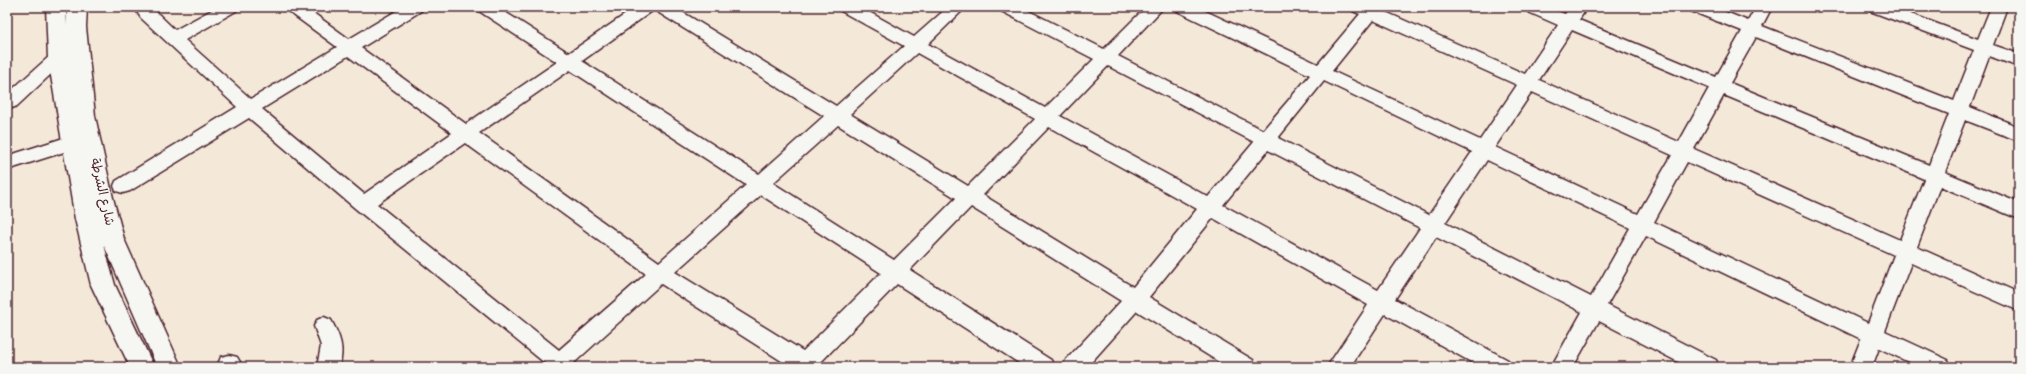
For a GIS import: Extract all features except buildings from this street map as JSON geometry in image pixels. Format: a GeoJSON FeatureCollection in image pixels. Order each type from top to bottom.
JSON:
{"type":"FeatureCollection","features":[{"type":"Feature","properties":{"kind":"main road","name":"شارع الشرطة"},"geometry":{"type":"LineString","coordinates":[[56,7],[58,58],[86,219],[103,285],[142,367]]}},
{"type":"Feature","properties":{"kind":"main road","name":"شارع الشرطة"},"geometry":{"type":"LineString","coordinates":[[77,7],[76,27],[85,116],[102,198],[113,239],[169,367]]}},
{"type":"Feature","properties":{"kind":"street"},"geometry":{"type":"LineString","coordinates":[[142,7],[147,14],[249,108],[560,366],[660,273],[958,7]]}},
{"type":"Feature","properties":{"kind":"street"},"geometry":{"type":"LineString","coordinates":[[174,38],[230,7]]}},
{"type":"Feature","properties":{"kind":"street"},"geometry":{"type":"LineString","coordinates":[[294,7],[350,47],[465,134],[660,273],[806,366],[969,197],[1156,7]]}},
{"type":"Feature","properties":{"kind":"street"},"geometry":{"type":"LineString","coordinates":[[123,186],[416,7]]}},
{"type":"Feature","properties":{"kind":"street"},"geometry":{"type":"LineString","coordinates":[[485,7],[1043,367]]}},
{"type":"Feature","properties":{"kind":"street"},"geometry":{"type":"LineString","coordinates":[[363,204],[648,7]]}},
{"type":"Feature","properties":{"kind":"street"},"geometry":{"type":"LineString","coordinates":[[662,7],[1245,367]]}},
{"type":"Feature","properties":{"kind":"street"},"geometry":{"type":"LineString","coordinates":[[847,7],[1500,367]]}},
{"type":"Feature","properties":{"kind":"street"},"geometry":{"type":"LineString","coordinates":[[1007,7],[1708,367]]}},
{"type":"Feature","properties":{"kind":"street"},"geometry":{"type":"LineString","coordinates":[[1184,7],[1940,367]]}},
{"type":"Feature","properties":{"kind":"street"},"geometry":{"type":"LineString","coordinates":[[1532,7],[1574,15],[1720,86],[2019,211]]}},
{"type":"Feature","properties":{"kind":"street"},"geometry":{"type":"LineString","coordinates":[[1697,7],[2019,134]]}},
{"type":"Feature","properties":{"kind":"street"},"geometry":{"type":"LineString","coordinates":[[1562,367],[1764,7]]}},
{"type":"Feature","properties":{"kind":"street"},"geometry":{"type":"LineString","coordinates":[[1876,7],[2019,61]]}},
{"type":"Feature","properties":{"kind":"street"},"geometry":{"type":"LineString","coordinates":[[1861,367],[1999,7]]}},
{"type":"Feature","properties":{"kind":"street"},"geometry":{"type":"LineString","coordinates":[[1074,367],[1135,299],[1321,72],[1368,9],[1528,83],[2019,302]]}},
{"type":"Feature","properties":{"kind":"street"},"geometry":{"type":"LineString","coordinates":[[1338,367],[1574,15]]}},
{"type":"Feature","properties":{"kind":"street"},"geometry":{"type":"LineString","coordinates":[[7,103],[58,58]]}},
{"type":"Feature","properties":{"kind":"street"},"geometry":{"type":"LineString","coordinates":[[7,163],[73,142]]}},
{"type":"Feature","properties":{"kind":"street"},"geometry":{"type":"LineString","coordinates":[[324,326],[331,340],[332,356],[328,367]]}}]}
